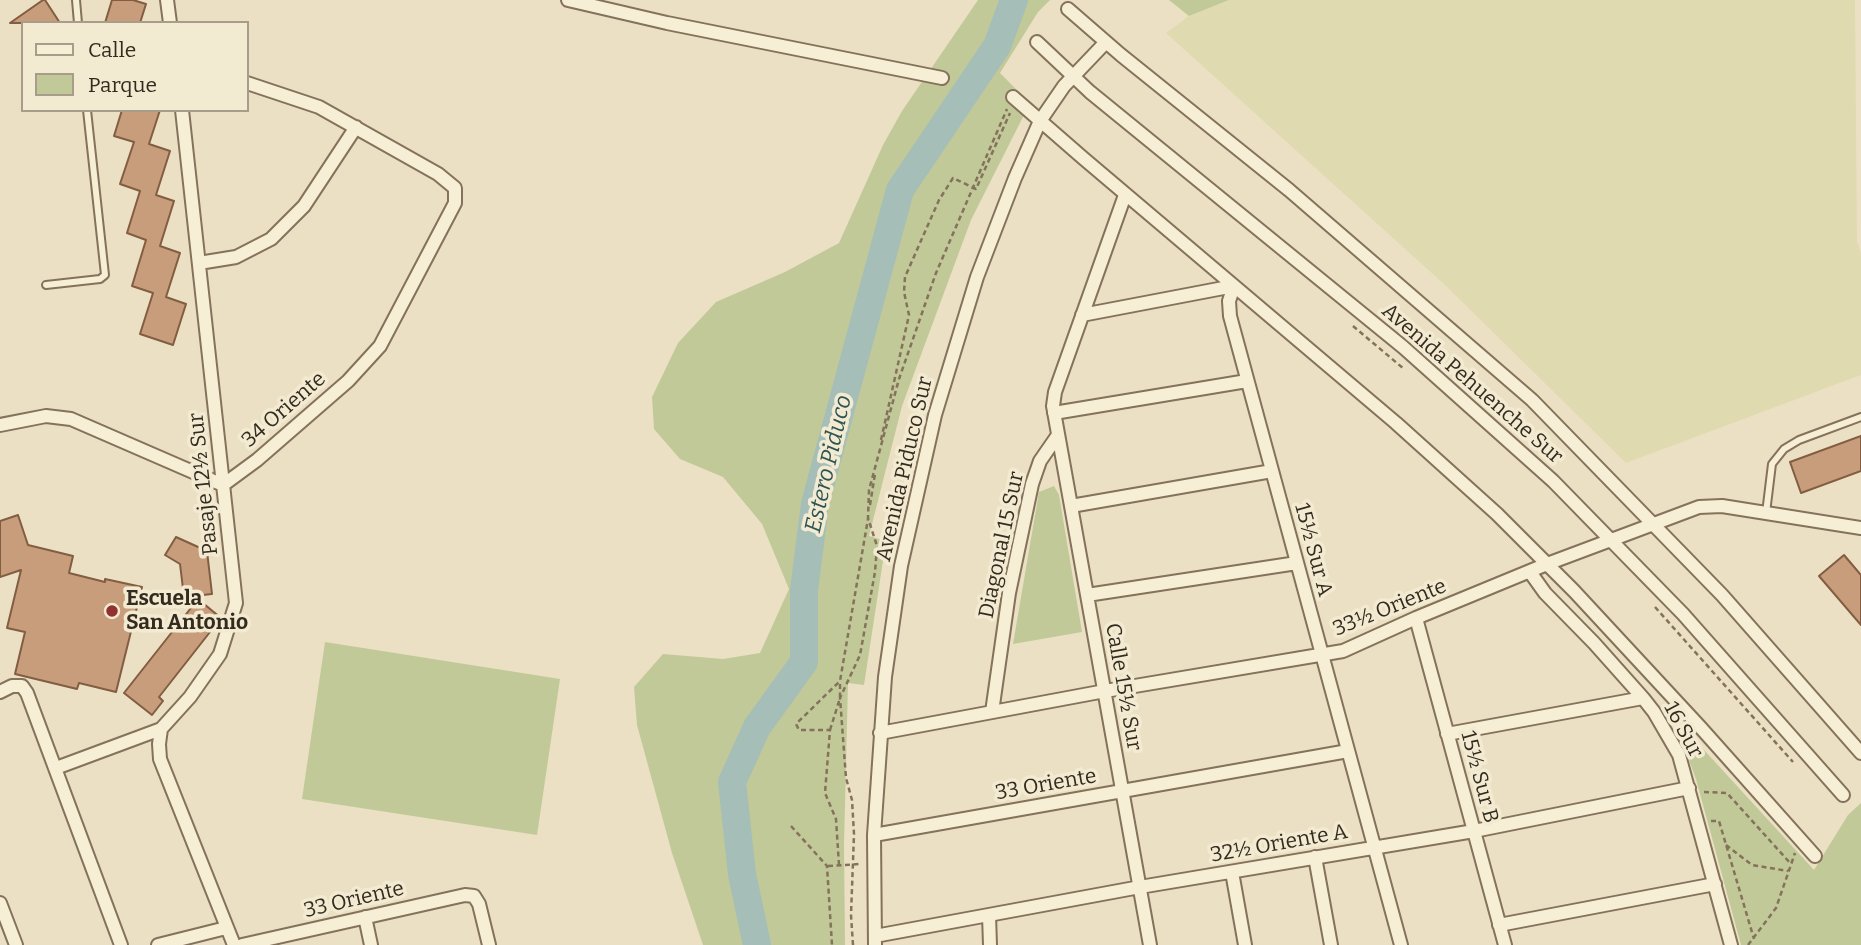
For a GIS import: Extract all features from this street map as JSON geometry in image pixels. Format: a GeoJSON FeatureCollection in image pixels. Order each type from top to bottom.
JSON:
{"type":"FeatureCollection","features":[{"type":"Feature","properties":{"kind":"street"},"geometry":{"type":"LineString","coordinates":[[167,0],[170,21]]}},
{"type":"Feature","properties":{"kind":"street"},"geometry":{"type":"LineString","coordinates":[[568,0],[667,23],[942,78]]}},
{"type":"Feature","properties":{"kind":"street","name":"Avenida Pehuenche Sur"},"geometry":{"type":"LineString","coordinates":[[1068,9],[1289,190],[1532,400],[1722,595],[1861,753]]}},
{"type":"Feature","properties":{"kind":"street","name":"Avenida Piduco Sur"},"geometry":{"type":"LineString","coordinates":[[875,941],[874,835],[880,733],[901,566],[935,415],[977,276],[1040,121],[1056,96],[1106,42]]}},
{"type":"Feature","properties":{"kind":"street","name":"Avenida Pehuenche Sur"},"geometry":{"type":"LineString","coordinates":[[1037,43],[1073,76],[1404,346],[1505,436],[1613,540],[1683,614],[1843,794]]}},
{"type":"Feature","properties":{"kind":"street"},"geometry":{"type":"LineString","coordinates":[[198,262],[236,257],[271,239],[304,206],[356,127],[319,107],[248,83]]}},
{"type":"Feature","properties":{"kind":"street"},"geometry":{"type":"LineString","coordinates":[[1015,98],[1125,195],[1396,423],[1497,514],[1701,728],[1815,856]]}},
{"type":"Feature","properties":{"kind":"street","name":"Pasaje 12½ Sur"},"geometry":{"type":"LineString","coordinates":[[161,729],[190,697],[220,654],[236,603],[182,112]]}},
{"type":"Feature","properties":{"kind":"street","name":"34 Oriente"},"geometry":{"type":"LineString","coordinates":[[223,485],[257,460],[348,381],[380,346],[455,203],[455,188],[438,174],[356,127]]}},
{"type":"Feature","properties":{"kind":"street"},"geometry":{"type":"LineString","coordinates":[[1058,435],[1054,413],[1055,392],[1125,195]]}},
{"type":"Feature","properties":{"kind":"street"},"geometry":{"type":"LineString","coordinates":[[1082,315],[1234,286]]}},
{"type":"Feature","properties":{"kind":"street","name":"15½ Sur A"},"geometry":{"type":"LineString","coordinates":[[1234,286],[1228,309],[1401,945]]}},
{"type":"Feature","properties":{"kind":"street"},"geometry":{"type":"LineString","coordinates":[[1054,413],[1247,381]]}},
{"type":"Feature","properties":{"kind":"street"},"geometry":{"type":"LineString","coordinates":[[0,425],[46,416],[71,419],[223,485]]}},
{"type":"Feature","properties":{"kind":"street","name":"Calle 15½ Sur"},"geometry":{"type":"LineString","coordinates":[[1058,435],[1150,945]]}},
{"type":"Feature","properties":{"kind":"street","name":"Diagonal 15 Sur"},"geometry":{"type":"LineString","coordinates":[[992,712],[1009,593],[1032,484],[1040,461],[1058,435]]}},
{"type":"Feature","properties":{"kind":"street"},"geometry":{"type":"LineString","coordinates":[[1071,506],[1272,471]]}},
{"type":"Feature","properties":{"kind":"street","name":"33½ Oriente"},"geometry":{"type":"LineString","coordinates":[[880,733],[1105,691],[1343,651],[1547,564],[1699,507],[1722,506],[1861,528]]}},
{"type":"Feature","properties":{"kind":"street"},"geometry":{"type":"LineString","coordinates":[[1087,595],[1297,563]]}},
{"type":"Feature","properties":{"kind":"street","name":"16 Sur"},"geometry":{"type":"LineString","coordinates":[[1530,572],[1545,593],[1643,698],[1679,755],[1731,945]]}},
{"type":"Feature","properties":{"kind":"street","name":"15½ Sur B"},"geometry":{"type":"LineString","coordinates":[[1416,618],[1505,945]]}},
{"type":"Feature","properties":{"kind":"street"},"geometry":{"type":"LineString","coordinates":[[0,692],[12,686],[22,686],[27,693],[121,945]]}},
{"type":"Feature","properties":{"kind":"street"},"geometry":{"type":"LineString","coordinates":[[1447,734],[1643,698]]}},
{"type":"Feature","properties":{"kind":"street"},"geometry":{"type":"LineString","coordinates":[[56,768],[161,729],[160,759],[234,945]]}},
{"type":"Feature","properties":{"kind":"street","name":"33 Oriente"},"geometry":{"type":"LineString","coordinates":[[874,835],[1348,751]]}},
{"type":"Feature","properties":{"kind":"street","name":"32½ Oriente A"},"geometry":{"type":"LineString","coordinates":[[875,941],[989,915],[1474,831],[1689,788]]}},
{"type":"Feature","properties":{"kind":"street"},"geometry":{"type":"LineString","coordinates":[[1315,858],[1331,945]]}},
{"type":"Feature","properties":{"kind":"street"},"geometry":{"type":"LineString","coordinates":[[1232,872],[1245,945]]}},
{"type":"Feature","properties":{"kind":"street"},"geometry":{"type":"LineString","coordinates":[[1499,925],[1715,884]]}},
{"type":"Feature","properties":{"kind":"street","name":"33 Oriente"},"geometry":{"type":"LineString","coordinates":[[249,944],[465,895],[474,896],[479,904],[489,945]]}},
{"type":"Feature","properties":{"kind":"street"},"geometry":{"type":"LineString","coordinates":[[0,903],[16,945]]}},
{"type":"Feature","properties":{"kind":"street"},"geometry":{"type":"LineString","coordinates":[[989,915],[990,945]]}},
{"type":"Feature","properties":{"kind":"street"},"geometry":{"type":"LineString","coordinates":[[365,917],[371,945]]}},
{"type":"Feature","properties":{"kind":"street"},"geometry":{"type":"LineString","coordinates":[[158,945],[226,928]]}},
{"type":"Feature","properties":{"kind":"lane"},"geometry":{"type":"LineString","coordinates":[[76,0],[78,21]]}},
{"type":"Feature","properties":{"kind":"lane"},"geometry":{"type":"LineString","coordinates":[[46,285],[100,279],[104,275],[88,112]]}},
{"type":"Feature","properties":{"kind":"lane"},"geometry":{"type":"LineString","coordinates":[[1766,513],[1772,464],[1784,449],[1799,440],[1861,417]]}},
{"type":"Feature","properties":{"kind":"path"},"geometry":{"type":"LineString","coordinates":[[879,455],[885,416],[909,315],[904,292],[905,277],[939,200],[953,178],[976,189],[1015,98]]}},
{"type":"Feature","properties":{"kind":"path"},"geometry":{"type":"LineString","coordinates":[[853,945],[852,800],[846,778],[840,681],[868,519],[869,490],[899,379],[936,273],[973,187]]}},
{"type":"Feature","properties":{"kind":"path"},"geometry":{"type":"LineString","coordinates":[[1349,323],[1411,375]]}},
{"type":"Feature","properties":{"kind":"path"},"geometry":{"type":"LineString","coordinates":[[839,865],[836,819],[825,793],[830,730],[840,698],[860,655],[875,572],[877,546],[868,519]]}},
{"type":"Feature","properties":{"kind":"path"},"geometry":{"type":"LineString","coordinates":[[1653,605],[1799,768]]}},
{"type":"Feature","properties":{"kind":"path"},"geometry":{"type":"LineString","coordinates":[[830,730],[799,730],[796,724],[840,681]]}},
{"type":"Feature","properties":{"kind":"path"},"geometry":{"type":"LineString","coordinates":[[1703,801],[1700,792],[1727,793],[1791,864]]}},
{"type":"Feature","properties":{"kind":"path"},"geometry":{"type":"LineString","coordinates":[[1709,820],[1720,821],[1754,939]]}},
{"type":"Feature","properties":{"kind":"path"},"geometry":{"type":"LineString","coordinates":[[791,826],[827,866],[832,945]]}},
{"type":"Feature","properties":{"kind":"path"},"geometry":{"type":"LineString","coordinates":[[1726,845],[1752,864],[1788,871]]}},
{"type":"Feature","properties":{"kind":"path"},"geometry":{"type":"LineString","coordinates":[[1748,945],[1776,908],[1795,853]]}},
{"type":"Feature","properties":{"kind":"path"},"geometry":{"type":"LineString","coordinates":[[827,866],[874,863]]}},
{"type":"Feature","properties":{"kind":"shaded area"},"geometry":{"type":"Polygon","coordinates":[[[1229,0],[1855,0],[1861,375],[1626,463],[1445,285],[1166,33],[1189,16],[1229,0]]]}},
{"type":"Feature","properties":{"kind":"green space"},"geometry":{"type":"Polygon","coordinates":[[[978,0],[1050,0],[1038,12],[1000,73],[1030,103],[971,220],[902,406],[869,536],[886,541],[864,685],[848,683],[844,845],[845,945],[703,945],[672,853],[637,725],[634,687],[663,654],[723,659],[760,653],[789,589],[762,524],[723,477],[680,459],[654,429],[652,397],[678,343],[716,302],[785,272],[839,243],[883,145],[902,111],[978,0]]]}},
{"type":"Feature","properties":{"kind":"green space"},"geometry":{"type":"Polygon","coordinates":[[[1169,0],[1229,0],[1189,16],[1169,0]]]}},
{"type":"Feature","properties":{"kind":"green space"},"geometry":{"type":"Polygon","coordinates":[[[1054,486],[1059,495],[1082,632],[1013,644],[1039,492],[1054,486]]]}},
{"type":"Feature","properties":{"kind":"green space"},"geometry":{"type":"Polygon","coordinates":[[[325,642],[560,679],[537,835],[302,799],[325,642]]]}},
{"type":"Feature","properties":{"kind":"green space"},"geometry":{"type":"Polygon","coordinates":[[[1672,715],[1814,870],[1848,815],[1861,803],[1861,945],[1741,945],[1696,779],[1672,715]]]}},
{"type":"Feature","properties":{"kind":"building"},"geometry":{"type":"Polygon","coordinates":[[[43,0],[59,21],[10,23],[43,0]]]}},
{"type":"Feature","properties":{"kind":"building"},"geometry":{"type":"Polygon","coordinates":[[[112,0],[133,0],[146,4],[141,21],[106,21],[112,0]]]}},
{"type":"Feature","properties":{"kind":"building"},"geometry":{"type":"Polygon","coordinates":[[[121,112],[159,112],[149,144],[170,151],[156,195],[174,201],[160,246],[180,253],[166,297],[186,304],[173,345],[140,334],[153,293],[132,286],[146,240],[127,233],[140,191],[120,184],[134,142],[114,136],[121,112]]]}},
{"type":"Feature","properties":{"kind":"building"},"geometry":{"type":"Polygon","coordinates":[[[1861,436],[1861,471],[1801,493],[1790,462],[1861,436]]]}},
{"type":"Feature","properties":{"kind":"building"},"geometry":{"type":"Polygon","coordinates":[[[18,515],[28,545],[73,556],[69,573],[142,587],[116,692],[79,683],[77,689],[15,674],[25,632],[7,628],[21,570],[0,577],[0,521],[18,515]]]}},
{"type":"Feature","properties":{"kind":"building"},"geometry":{"type":"Polygon","coordinates":[[[176,537],[207,551],[212,594],[184,597],[180,564],[165,555],[176,537]]]}},
{"type":"Feature","properties":{"kind":"building"},"geometry":{"type":"Polygon","coordinates":[[[1844,555],[1861,575],[1861,625],[1819,576],[1844,555]]]}},
{"type":"Feature","properties":{"kind":"building"},"geometry":{"type":"Polygon","coordinates":[[[198,599],[221,618],[159,697],[163,701],[152,715],[124,693],[198,599]]]}},
{"type":"Feature","properties":{"kind":"waterway","name":"Estero Piduco"},"geometry":{"type":"LineString","coordinates":[[757,945],[742,874],[732,782],[757,727],[804,662],[804,590],[815,504],[900,190],[997,46],[1014,0]]}},
{"type":"Feature","properties":{"kind":"place","name":"Escuela San Antonio"},"geometry":{"type":"Point","coordinates":[112,611]}}]}
